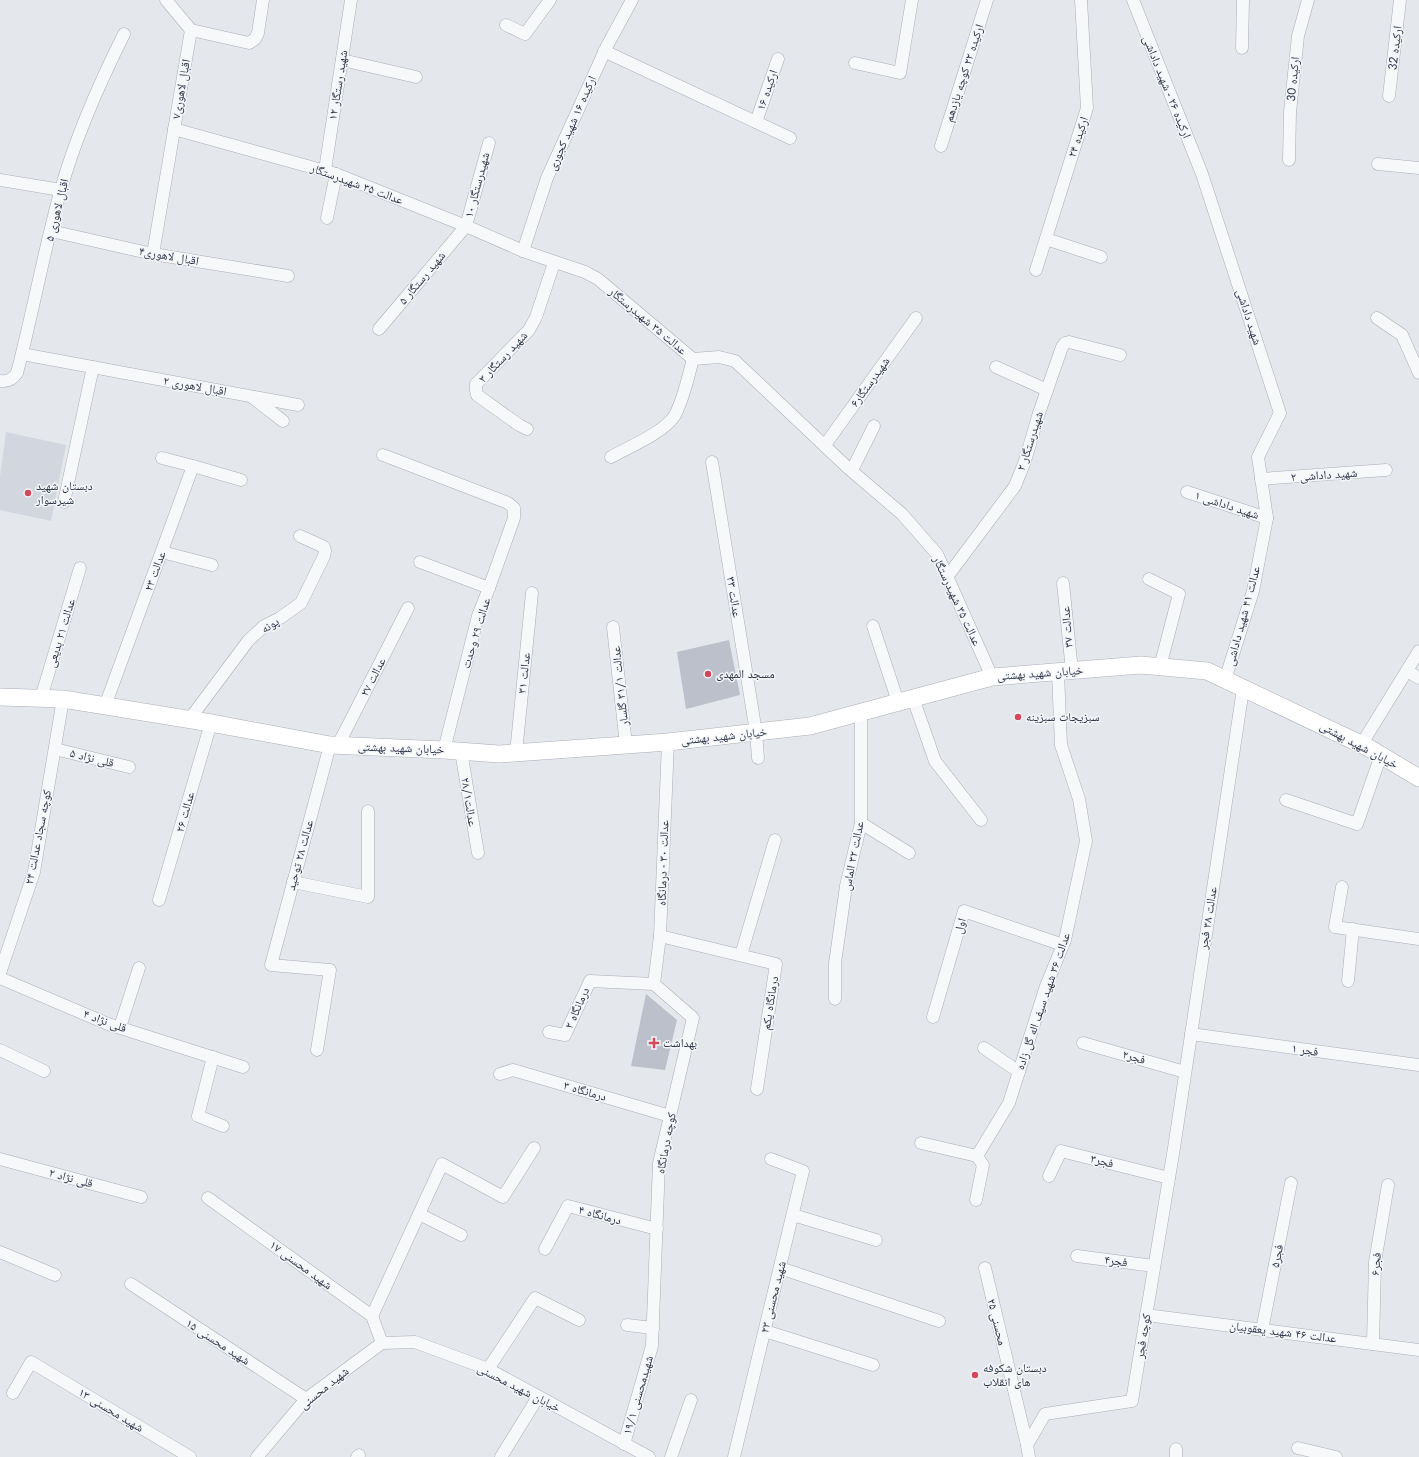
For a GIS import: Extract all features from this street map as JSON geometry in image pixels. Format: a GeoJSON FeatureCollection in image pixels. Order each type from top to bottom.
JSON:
{"type":"FeatureCollection","features":[{"type":"Feature","properties":{"kind":"main road","name":"خیابان شهید بهشتی"},"geometry":{"type":"LineString","coordinates":[[0,697],[63,699],[334,745],[452,750],[499,754],[668,742],[810,726],[992,677],[1141,665],[1207,671],[1361,745],[1419,778]]}},
{"type":"Feature","properties":{"kind":"street"},"geometry":{"type":"LineString","coordinates":[[166,0],[191,30],[249,43],[255,39],[258,33],[264,0]]}},
{"type":"Feature","properties":{"kind":"street","name":"شهید رستگار ۱۲"},"geometry":{"type":"LineString","coordinates":[[327,218],[330,172],[342,60],[351,0]]}},
{"type":"Feature","properties":{"kind":"street"},"geometry":{"type":"LineString","coordinates":[[506,25],[525,34],[550,0]]}},
{"type":"Feature","properties":{"kind":"street","name":"ارکیده ۱۶ شهید کجوری"},"geometry":{"type":"LineString","coordinates":[[523,251],[547,178],[604,51],[632,0]]}},
{"type":"Feature","properties":{"kind":"street"},"geometry":{"type":"LineString","coordinates":[[855,63],[900,73],[912,0]]}},
{"type":"Feature","properties":{"kind":"street","name":"ارکیده ۲۲ کوچه یازدهم"},"geometry":{"type":"LineString","coordinates":[[941,146],[987,0]]}},
{"type":"Feature","properties":{"kind":"street","name":"ارکیده ۲۴"},"geometry":{"type":"LineString","coordinates":[[1036,270],[1087,108],[1081,0]]}},
{"type":"Feature","properties":{"kind":"street","name":"ارکیده ۲۶ - شهید داداشی"},"geometry":{"type":"LineString","coordinates":[[1133,0],[1202,174]]}},
{"type":"Feature","properties":{"kind":"street"},"geometry":{"type":"LineString","coordinates":[[1242,48],[1243,0]]}},
{"type":"Feature","properties":{"kind":"street","name":"ارکیده 30"},"geometry":{"type":"LineString","coordinates":[[1289,160],[1290,112],[1298,36],[1308,0]]}},
{"type":"Feature","properties":{"kind":"street","name":"ارکیده 32"},"geometry":{"type":"LineString","coordinates":[[1389,96],[1400,0]]}},
{"type":"Feature","properties":{"kind":"street","name":"اقبال لاهوری۷"},"geometry":{"type":"LineString","coordinates":[[153,254],[191,30]]}},
{"type":"Feature","properties":{"kind":"street","name":"اقبال لاهوری ۵"},"geometry":{"type":"LineString","coordinates":[[0,381],[4,382],[14,378],[18,374],[61,190],[73,151],[102,78],[124,34]]}},
{"type":"Feature","properties":{"kind":"street"},"geometry":{"type":"LineString","coordinates":[[604,51],[790,138]]}},
{"type":"Feature","properties":{"kind":"street","name":"ارکیده ۱۶"},"geometry":{"type":"LineString","coordinates":[[756,122],[778,59]]}},
{"type":"Feature","properties":{"kind":"street"},"geometry":{"type":"LineString","coordinates":[[342,60],[416,77]]}},
{"type":"Feature","properties":{"kind":"street","name":"عدالت ۳۵ شهیدرستگار"},"geometry":{"type":"LineString","coordinates":[[174,129],[330,172],[466,226],[523,251],[585,272],[598,279],[693,359],[719,357],[735,362],[902,514],[936,554],[992,677]]}},
{"type":"Feature","properties":{"kind":"street","name":"شهیدرستگار ۱۰"},"geometry":{"type":"LineString","coordinates":[[466,226],[489,143]]}},
{"type":"Feature","properties":{"kind":"street"},"geometry":{"type":"LineString","coordinates":[[1378,164],[1419,168]]}},
{"type":"Feature","properties":{"kind":"street","name":"شهید داداشی"},"geometry":{"type":"LineString","coordinates":[[1202,174],[1280,413],[1258,457]]}},
{"type":"Feature","properties":{"kind":"street"},"geometry":{"type":"LineString","coordinates":[[0,180],[61,190]]}},
{"type":"Feature","properties":{"kind":"street","name":"شهید رستگار ۵"},"geometry":{"type":"LineString","coordinates":[[379,329],[466,226]]}},
{"type":"Feature","properties":{"kind":"street","name":"اقبال لاهوری۴"},"geometry":{"type":"LineString","coordinates":[[51,231],[153,254],[288,276]]}},
{"type":"Feature","properties":{"kind":"street"},"geometry":{"type":"LineString","coordinates":[[1046,239],[1101,257]]}},
{"type":"Feature","properties":{"kind":"street","name":"شهید رستگار ۳"},"geometry":{"type":"LineString","coordinates":[[527,429],[519,425],[478,395],[476,384],[528,330],[536,317],[554,262]]}},
{"type":"Feature","properties":{"kind":"street","name":"شهیدرستگار۶"},"geometry":{"type":"LineString","coordinates":[[825,445],[916,318]]}},
{"type":"Feature","properties":{"kind":"street"},"geometry":{"type":"LineString","coordinates":[[1377,318],[1402,335],[1419,373]]}},
{"type":"Feature","properties":{"kind":"street","name":"شهیدرستگار ۲"},"geometry":{"type":"LineString","coordinates":[[947,577],[1015,486],[1025,461],[1062,346],[1069,342],[1120,355]]}},
{"type":"Feature","properties":{"kind":"street","name":"اقبال لاهوری ۲"},"geometry":{"type":"LineString","coordinates":[[22,354],[298,405]]}},
{"type":"Feature","properties":{"kind":"street"},"geometry":{"type":"LineString","coordinates":[[611,457],[661,429],[668,423],[679,407],[693,359]]}},
{"type":"Feature","properties":{"kind":"street"},"geometry":{"type":"LineString","coordinates":[[64,502],[92,367]]}},
{"type":"Feature","properties":{"kind":"street"},"geometry":{"type":"LineString","coordinates":[[996,367],[1047,390]]}},
{"type":"Feature","properties":{"kind":"street"},"geometry":{"type":"LineString","coordinates":[[251,396],[282,421]]}},
{"type":"Feature","properties":{"kind":"street"},"geometry":{"type":"LineString","coordinates":[[852,470],[874,426]]}},
{"type":"Feature","properties":{"kind":"street"},"geometry":{"type":"LineString","coordinates":[[383,455],[508,503],[514,508],[514,518],[489,588]]}},
{"type":"Feature","properties":{"kind":"street","name":"عدالت ۴۱ شهید داداشی"},"geometry":{"type":"LineString","coordinates":[[1226,680],[1253,591],[1267,518],[1258,457]]}},
{"type":"Feature","properties":{"kind":"street"},"geometry":{"type":"LineString","coordinates":[[162,458],[241,480]]}},
{"type":"Feature","properties":{"kind":"street","name":"عدالت ۳۳"},"geometry":{"type":"LineString","coordinates":[[712,462],[756,732],[758,758]]}},
{"type":"Feature","properties":{"kind":"street","name":"عدالت ۲۳"},"geometry":{"type":"LineString","coordinates":[[105,706],[193,466]]}},
{"type":"Feature","properties":{"kind":"street","name":"شهید داداشی ۲"},"geometry":{"type":"LineString","coordinates":[[1261,479],[1386,470]]}},
{"type":"Feature","properties":{"kind":"street","name":"شهید داداشی ۱"},"geometry":{"type":"LineString","coordinates":[[1187,492],[1267,518]]}},
{"type":"Feature","properties":{"kind":"street","name":"پونه"},"geometry":{"type":"LineString","coordinates":[[189,720],[248,640],[264,626],[280,618],[301,603],[326,551],[324,547],[300,536]]}},
{"type":"Feature","properties":{"kind":"street"},"geometry":{"type":"LineString","coordinates":[[162,552],[212,565]]}},
{"type":"Feature","properties":{"kind":"street","name":"عدالت ۲۹ وحدت"},"geometry":{"type":"LineString","coordinates":[[420,562],[489,588],[478,616],[452,750]]}},
{"type":"Feature","properties":{"kind":"street","name":"عدالت ۲۱ بدیعی"},"geometry":{"type":"LineString","coordinates":[[41,698],[80,568]]}},
{"type":"Feature","properties":{"kind":"street"},"geometry":{"type":"LineString","coordinates":[[1149,580],[1179,594],[1160,667]]}},
{"type":"Feature","properties":{"kind":"street","name":"عدالت ۳۷"},"geometry":{"type":"LineString","coordinates":[[1063,582],[1065,672]]}},
{"type":"Feature","properties":{"kind":"street","name":"عدالت ۳۱"},"geometry":{"type":"LineString","coordinates":[[516,753],[532,592]]}},
{"type":"Feature","properties":{"kind":"street","name":"عدالت ۲۷"},"geometry":{"type":"LineString","coordinates":[[334,745],[408,608]]}},
{"type":"Feature","properties":{"kind":"street"},"geometry":{"type":"LineString","coordinates":[[873,626],[905,700],[935,761],[981,820]]}},
{"type":"Feature","properties":{"kind":"street","name":"عدالت ۳۱/۱ گلسار"},"geometry":{"type":"LineString","coordinates":[[613,627],[626,745]]}},
{"type":"Feature","properties":{"kind":"street"},"geometry":{"type":"LineString","coordinates":[[1361,745],[1419,651]]}},
{"type":"Feature","properties":{"kind":"street"},"geometry":{"type":"LineString","coordinates":[[1407,671],[1419,678]]}},
{"type":"Feature","properties":{"kind":"street","name":"عدالت ۳۶ شهید سیف اله گل زاده"},"geometry":{"type":"LineString","coordinates":[[977,1156],[1009,1103],[1046,986],[1063,945],[1086,841],[1079,799],[1061,745],[1065,672]]}},
{"type":"Feature","properties":{"kind":"street","name":"عدالت ۳۸ فجر"},"geometry":{"type":"LineString","coordinates":[[1174,1148],[1243,688]]}},
{"type":"Feature","properties":{"kind":"street","name":"کوچه سجاد عدالت ۲۴"},"geometry":{"type":"LineString","coordinates":[[0,973],[34,872],[63,699]]}},
{"type":"Feature","properties":{"kind":"street","name":"عدالت ۳۲ الماس"},"geometry":{"type":"LineString","coordinates":[[835,999],[835,963],[844,902],[861,823],[861,712]]}},
{"type":"Feature","properties":{"kind":"street","name":"عدالت ۲۶"},"geometry":{"type":"LineString","coordinates":[[159,900],[210,723]]}},
{"type":"Feature","properties":{"kind":"street","name":"عدالت ۳۰ - درمانگاه"},"geometry":{"type":"LineString","coordinates":[[654,984],[660,936],[668,742]]}},
{"type":"Feature","properties":{"kind":"street","name":"عدالت ۲۸ توحید"},"geometry":{"type":"LineString","coordinates":[[317,1050],[330,970],[271,965],[293,882],[334,745]]}},
{"type":"Feature","properties":{"kind":"street","name":"قلی نژاد ۵"},"geometry":{"type":"LineString","coordinates":[[55,748],[130,767]]}},
{"type":"Feature","properties":{"kind":"street","name":"عدالت۲۸/۱"},"geometry":{"type":"LineString","coordinates":[[452,750],[478,853]]}},
{"type":"Feature","properties":{"kind":"street"},"geometry":{"type":"LineString","coordinates":[[1286,800],[1357,824],[1381,756]]}},
{"type":"Feature","properties":{"kind":"street"},"geometry":{"type":"LineString","coordinates":[[293,882],[368,897],[368,811]]}},
{"type":"Feature","properties":{"kind":"street"},"geometry":{"type":"LineString","coordinates":[[861,823],[909,853]]}},
{"type":"Feature","properties":{"kind":"street"},"geometry":{"type":"LineString","coordinates":[[741,955],[775,840]]}},
{"type":"Feature","properties":{"kind":"street"},"geometry":{"type":"LineString","coordinates":[[1342,887],[1335,927],[1419,939]]}},
{"type":"Feature","properties":{"kind":"street","name":"اول"},"geometry":{"type":"LineString","coordinates":[[933,1017],[964,912],[1063,945]]}},
{"type":"Feature","properties":{"kind":"street"},"geometry":{"type":"LineString","coordinates":[[1348,981],[1353,929]]}},
{"type":"Feature","properties":{"kind":"street","name":"درمانگاه یکم"},"geometry":{"type":"LineString","coordinates":[[660,936],[776,964],[757,1089]]}},
{"type":"Feature","properties":{"kind":"street"},"geometry":{"type":"LineString","coordinates":[[120,1027],[139,968]]}},
{"type":"Feature","properties":{"kind":"street","name":"قلی نژاد ۴"},"geometry":{"type":"LineString","coordinates":[[0,978],[108,1024],[243,1067]]}},
{"type":"Feature","properties":{"kind":"street","name":"درمانگاه ۲"},"geometry":{"type":"LineString","coordinates":[[549,1032],[565,1035],[590,981],[654,984]]}},
{"type":"Feature","properties":{"kind":"street","name":"کوچه درمانگاه"},"geometry":{"type":"LineString","coordinates":[[652,1346],[659,1163],[693,1018],[654,984]]}},
{"type":"Feature","properties":{"kind":"street","name":"فجر ۱"},"geometry":{"type":"LineString","coordinates":[[1191,1034],[1419,1065]]}},
{"type":"Feature","properties":{"kind":"street","name":"فجر۲"},"geometry":{"type":"LineString","coordinates":[[1083,1043],[1185,1072]]}},
{"type":"Feature","properties":{"kind":"street"},"geometry":{"type":"LineString","coordinates":[[984,1048],[1019,1072]]}},
{"type":"Feature","properties":{"kind":"street"},"geometry":{"type":"LineString","coordinates":[[0,1050],[44,1071]]}},
{"type":"Feature","properties":{"kind":"street"},"geometry":{"type":"LineString","coordinates":[[213,1057],[198,1116],[222,1126]]}},
{"type":"Feature","properties":{"kind":"street","name":"درمانگاه ۳"},"geometry":{"type":"LineString","coordinates":[[500,1074],[513,1070],[670,1116]]}},
{"type":"Feature","properties":{"kind":"street"},"geometry":{"type":"LineString","coordinates":[[922,1143],[977,1156],[983,1165],[976,1200]]}},
{"type":"Feature","properties":{"kind":"street"},"geometry":{"type":"LineString","coordinates":[[382,1343],[372,1316],[442,1164],[503,1197],[534,1148]]}},
{"type":"Feature","properties":{"kind":"street","name":"کوچه فجر"},"geometry":{"type":"LineString","coordinates":[[1027,1445],[1045,1414],[1132,1400],[1174,1148]]}},
{"type":"Feature","properties":{"kind":"street","name":"فجر۳"},"geometry":{"type":"LineString","coordinates":[[1049,1176],[1061,1151],[1169,1178]]}},
{"type":"Feature","properties":{"kind":"street","name":"قلی نژاد ۲"},"geometry":{"type":"LineString","coordinates":[[0,1159],[141,1197]]}},
{"type":"Feature","properties":{"kind":"street","name":"شهید محسنی ۲۳"},"geometry":{"type":"LineString","coordinates":[[734,1457],[804,1171],[771,1159]]}},
{"type":"Feature","properties":{"kind":"street","name":"فجر۵"},"geometry":{"type":"LineString","coordinates":[[1262,1330],[1291,1183]]}},
{"type":"Feature","properties":{"kind":"street","name":"فجر۶"},"geometry":{"type":"LineString","coordinates":[[1373,1344],[1376,1262],[1388,1185]]}},
{"type":"Feature","properties":{"kind":"street","name":"شهید محسنی ۱۷"},"geometry":{"type":"LineString","coordinates":[[208,1198],[372,1316]]}},
{"type":"Feature","properties":{"kind":"street","name":"درمانگاه ۴"},"geometry":{"type":"LineString","coordinates":[[545,1249],[568,1206],[656,1229]]}},
{"type":"Feature","properties":{"kind":"street"},"geometry":{"type":"LineString","coordinates":[[419,1214],[461,1235]]}},
{"type":"Feature","properties":{"kind":"street"},"geometry":{"type":"LineString","coordinates":[[793,1215],[876,1240]]}},
{"type":"Feature","properties":{"kind":"street"},"geometry":{"type":"LineString","coordinates":[[0,1252],[56,1275]]}},
{"type":"Feature","properties":{"kind":"street","name":"فجر۴"},"geometry":{"type":"LineString","coordinates":[[1077,1256],[1154,1266]]}},
{"type":"Feature","properties":{"kind":"street"},"geometry":{"type":"LineString","coordinates":[[780,1268],[939,1321]]}},
{"type":"Feature","properties":{"kind":"street","name":"محسنی ۲۵"},"geometry":{"type":"LineString","coordinates":[[985,1268],[1029,1457]]}},
{"type":"Feature","properties":{"kind":"street","name":"شهید محسنی ۱۵"},"geometry":{"type":"LineString","coordinates":[[130,1284],[306,1399]]}},
{"type":"Feature","properties":{"kind":"street"},"geometry":{"type":"LineString","coordinates":[[488,1369],[535,1298],[579,1320]]}},
{"type":"Feature","properties":{"kind":"street","name":"عدالت ۴۶ شهید یعقوبیان"},"geometry":{"type":"LineString","coordinates":[[1146,1315],[1419,1350]]}},
{"type":"Feature","properties":{"kind":"street"},"geometry":{"type":"LineString","coordinates":[[627,1324],[652,1328]]}},
{"type":"Feature","properties":{"kind":"street"},"geometry":{"type":"LineString","coordinates":[[765,1331],[873,1365]]}},
{"type":"Feature","properties":{"kind":"street","name":"خیابان شهید محسنی"},"geometry":{"type":"LineString","coordinates":[[382,1343],[415,1342],[488,1369],[624,1444],[635,1454],[649,1457]]}},
{"type":"Feature","properties":{"kind":"street","name":"شهید محسنی"},"geometry":{"type":"LineString","coordinates":[[257,1457],[306,1399],[382,1343]]}},
{"type":"Feature","properties":{"kind":"street","name":"شهیدمحسنی ۱۹/۱"},"geometry":{"type":"LineString","coordinates":[[624,1444],[652,1346]]}},
{"type":"Feature","properties":{"kind":"street","name":"شهید محسنی ۱۳"},"geometry":{"type":"LineString","coordinates":[[13,1393],[31,1362],[190,1457]]}},
{"type":"Feature","properties":{"kind":"street"},"geometry":{"type":"LineString","coordinates":[[501,1457],[538,1397]]}},
{"type":"Feature","properties":{"kind":"street"},"geometry":{"type":"LineString","coordinates":[[671,1457],[690,1400]]}},
{"type":"Feature","properties":{"kind":"street"},"geometry":{"type":"LineString","coordinates":[[1298,1448],[1336,1457]]}},
{"type":"Feature","properties":{"kind":"shaded area","name":"دبستان شهید شیرسوار"},"geometry":{"type":"Polygon","coordinates":[[[6,432],[66,445],[51,521],[0,510],[0,476],[6,432]]]}},
{"type":"Feature","properties":{"kind":"building","name":"مسجد المهدی"},"geometry":{"type":"Polygon","coordinates":[[[729,640],[740,695],[686,709],[677,652],[729,640]]]}},
{"type":"Feature","properties":{"kind":"building","name":"بهداشت"},"geometry":{"type":"Polygon","coordinates":[[[646,994],[677,1020],[665,1070],[631,1066],[646,994]]]}},
{"type":"Feature","properties":{"kind":"place","name":"دبستان شهید شیرسوار"},"geometry":{"type":"Point","coordinates":[28,493]}},
{"type":"Feature","properties":{"kind":"place","name":"مسجد المهدی"},"geometry":{"type":"Point","coordinates":[708,674]}},
{"type":"Feature","properties":{"kind":"place","name":"سبزیجات سبزینه"},"geometry":{"type":"Point","coordinates":[1018,717]}},
{"type":"Feature","properties":{"kind":"place","name":"بهداشت"},"geometry":{"type":"Point","coordinates":[654,1043]}},
{"type":"Feature","properties":{"kind":"place","name":"دبستان شکوفه های انقلاب"},"geometry":{"type":"Point","coordinates":[975,1375]}}]}
